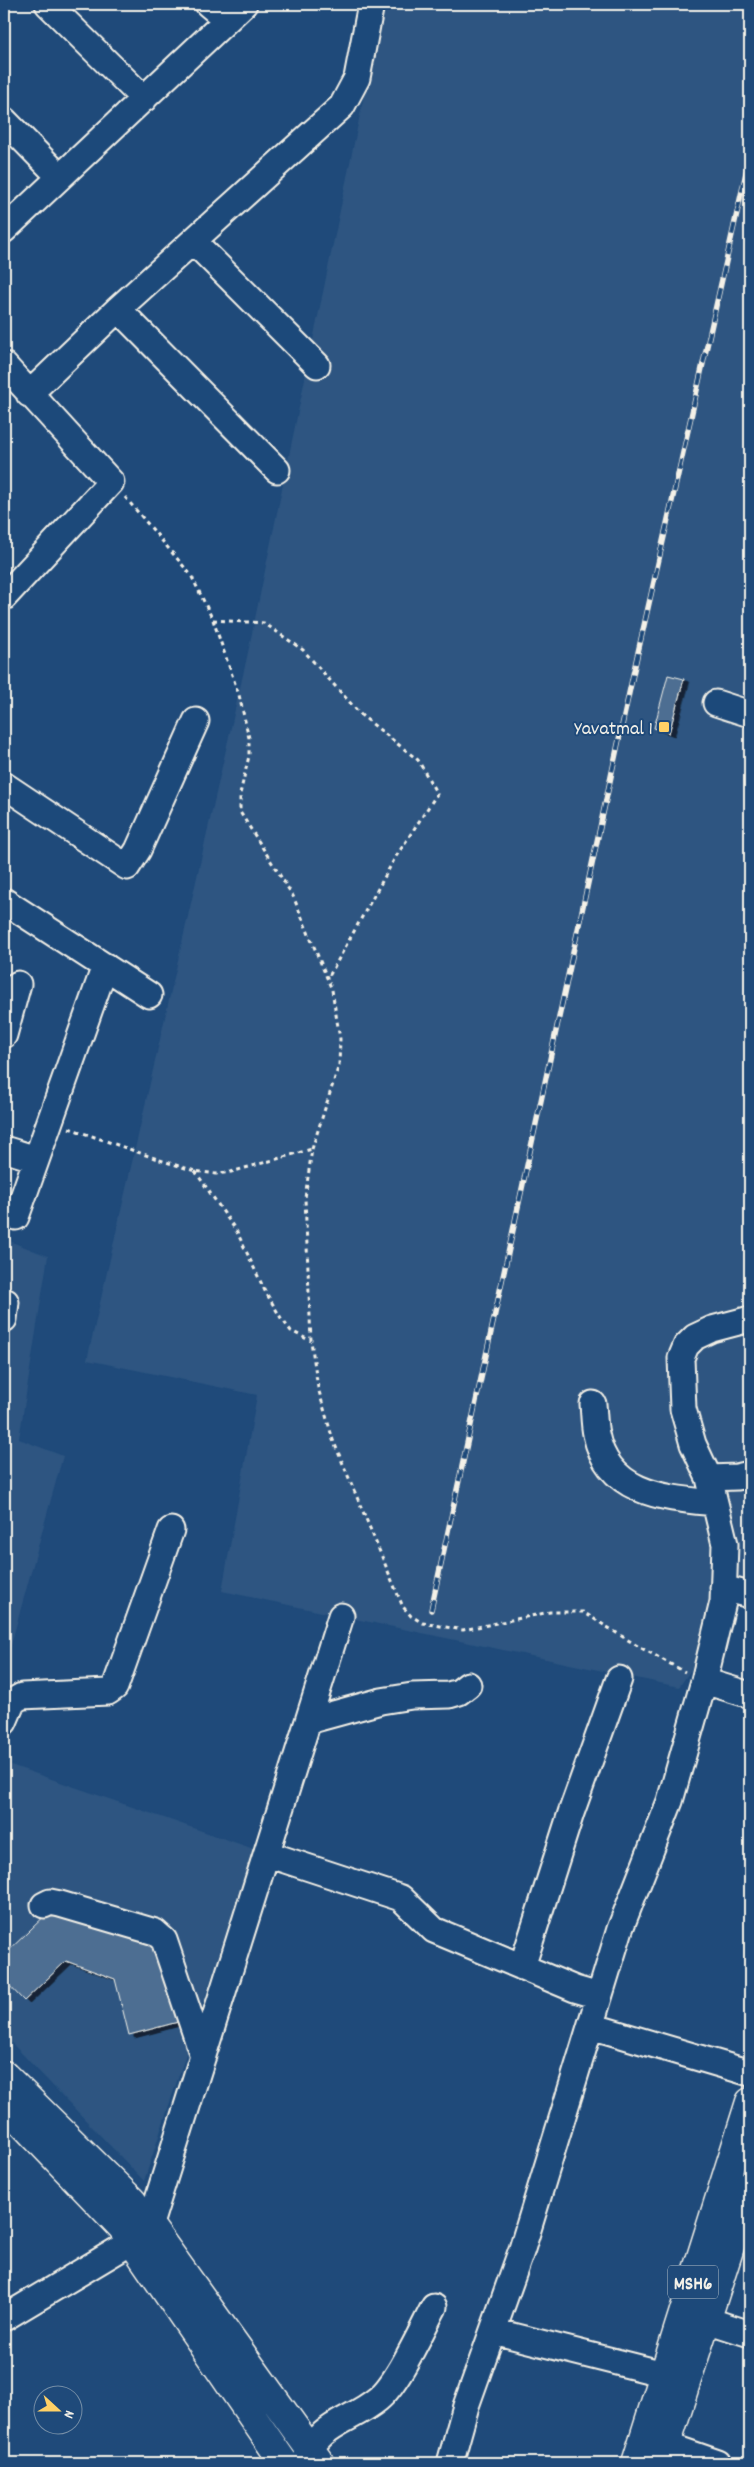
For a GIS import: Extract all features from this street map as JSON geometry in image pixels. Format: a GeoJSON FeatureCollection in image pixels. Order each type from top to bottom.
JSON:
{"type":"FeatureCollection","features":[{"type":"Feature","properties":{"kind":"main road"},"geometry":{"type":"LineString","coordinates":[[4,2074],[132,2201],[141,2232],[284,2463]]}},
{"type":"Feature","properties":{"kind":"main road","name":"MSH6"},"geometry":{"type":"LineString","coordinates":[[636,2463],[675,2377],[694,2316],[750,2102]]}},
{"type":"Feature","properties":{"kind":"main road"},"geometry":{"type":"LineString","coordinates":[[4,2104],[122,2227],[141,2232],[311,2458]]}},
{"type":"Feature","properties":{"kind":"main road","name":"MSH6"},"geometry":{"type":"LineString","coordinates":[[694,2316],[750,2184]]}},
{"type":"Feature","properties":{"kind":"main road","name":"MSH6"},"geometry":{"type":"LineString","coordinates":[[663,2454],[675,2377]]}},
{"type":"Feature","properties":{"kind":"street"},"geometry":{"type":"LineString","coordinates":[[48,4],[144,99]]}},
{"type":"Feature","properties":{"kind":"street"},"geometry":{"type":"LineString","coordinates":[[4,230],[235,12],[208,4]]}},
{"type":"Feature","properties":{"kind":"street"},"geometry":{"type":"LineString","coordinates":[[30,394],[118,309],[342,106],[357,78],[371,4]]}},
{"type":"Feature","properties":{"kind":"street"},"geometry":{"type":"LineString","coordinates":[[4,120],[60,177]]}},
{"type":"Feature","properties":{"kind":"street"},"geometry":{"type":"LineString","coordinates":[[193,241],[317,365]]}},
{"type":"Feature","properties":{"kind":"street"},"geometry":{"type":"LineString","coordinates":[[118,309],[277,470]]}},
{"type":"Feature","properties":{"kind":"street"},"geometry":{"type":"LineString","coordinates":[[4,366],[112,482],[4,597]]}},
{"type":"Feature","properties":{"kind":"street"},"geometry":{"type":"LineString","coordinates":[[716,703],[750,714]]}},
{"type":"Feature","properties":{"kind":"street"},"geometry":{"type":"LineString","coordinates":[[4,785],[127,867],[138,850],[196,721]]}},
{"type":"Feature","properties":{"kind":"street"},"geometry":{"type":"LineString","coordinates":[[4,901],[149,995]]}},
{"type":"Feature","properties":{"kind":"street"},"geometry":{"type":"LineString","coordinates":[[16,1217],[105,966]]}},
{"type":"Feature","properties":{"kind":"street"},"geometry":{"type":"LineString","coordinates":[[4,1035],[18,984]]}},
{"type":"Feature","properties":{"kind":"street"},"geometry":{"type":"LineString","coordinates":[[4,1149],[36,1159]]}},
{"type":"Feature","properties":{"kind":"street"},"geometry":{"type":"LineString","coordinates":[[450,2463],[466,2406],[522,2249],[620,1929],[670,1801],[704,1681],[723,1602],[726,1544],[709,1478],[693,1444],[682,1409],[681,1358],[686,1346],[695,1337],[712,1329],[750,1320]]}},
{"type":"Feature","properties":{"kind":"street"},"geometry":{"type":"LineString","coordinates":[[593,1404],[596,1435],[604,1458],[620,1479],[642,1491],[665,1498],[715,1503]]}},
{"type":"Feature","properties":{"kind":"street"},"geometry":{"type":"LineString","coordinates":[[709,1478],[737,1477],[750,1474]]}},
{"type":"Feature","properties":{"kind":"street"},"geometry":{"type":"LineString","coordinates":[[4,1722],[13,1701],[22,1696],[108,1692],[115,1688],[171,1530]]}},
{"type":"Feature","properties":{"kind":"street"},"geometry":{"type":"LineString","coordinates":[[724,1588],[750,1595]]}},
{"type":"Feature","properties":{"kind":"street"},"geometry":{"type":"LineString","coordinates":[[4,2318],[141,2232],[203,2056],[341,1616]]}},
{"type":"Feature","properties":{"kind":"street"},"geometry":{"type":"LineString","coordinates":[[522,1967],[571,1812],[619,1679]]}},
{"type":"Feature","properties":{"kind":"street"},"geometry":{"type":"LineString","coordinates":[[704,1681],[750,1696]]}},
{"type":"Feature","properties":{"kind":"street"},"geometry":{"type":"LineString","coordinates":[[308,1721],[381,1701],[412,1696],[449,1695],[459,1692],[468,1686]]}},
{"type":"Feature","properties":{"kind":"street"},"geometry":{"type":"LineString","coordinates":[[266,1854],[401,1898],[434,1930],[522,1967],[599,1996]]}},
{"type":"Feature","properties":{"kind":"street"},"geometry":{"type":"LineString","coordinates":[[44,1905],[50,1902],[60,1904],[160,1935],[164,1940],[203,2056]]}},
{"type":"Feature","properties":{"kind":"street"},"geometry":{"type":"LineString","coordinates":[[591,2026],[750,2073]]}},
{"type":"Feature","properties":{"kind":"street"},"geometry":{"type":"LineString","coordinates":[[311,2458],[339,2421],[378,2399],[390,2386],[434,2306]]}},
{"type":"Feature","properties":{"kind":"street"},"geometry":{"type":"LineString","coordinates":[[694,2316],[750,2334]]}},
{"type":"Feature","properties":{"kind":"street"},"geometry":{"type":"LineString","coordinates":[[493,2331],[675,2377]]}},
{"type":"Feature","properties":{"kind":"street"},"geometry":{"type":"LineString","coordinates":[[663,2454],[718,2463]]}},
{"type":"Feature","properties":{"kind":"path"},"geometry":{"type":"LineString","coordinates":[[112,482],[191,576],[214,620],[239,695],[249,738],[249,756],[239,800],[240,812],[293,896],[328,978],[337,1012],[340,1039],[339,1065],[312,1149],[305,1198],[311,1341],[318,1388],[332,1440],[403,1607],[411,1616],[423,1623],[463,1630],[550,1612],[583,1612],[636,1646],[704,1681]]}},
{"type":"Feature","properties":{"kind":"path"},"geometry":{"type":"LineString","coordinates":[[214,620],[264,623],[303,650],[361,715],[418,760],[437,794],[395,858],[328,978]]}},
{"type":"Feature","properties":{"kind":"path"},"geometry":{"type":"LineString","coordinates":[[50,1121],[195,1171],[216,1174],[231,1172],[312,1149]]}},
{"type":"Feature","properties":{"kind":"path"},"geometry":{"type":"LineString","coordinates":[[195,1171],[237,1232],[265,1291],[281,1318],[291,1331],[311,1341]]}},
{"type":"Feature","properties":{"kind":"shaded area"},"geometry":{"type":"Polygon","coordinates":[[[383,4],[750,4],[750,1576],[745,1593],[679,1687],[222,1591],[257,1395],[87,1360],[247,657],[383,4]]]}},
{"type":"Feature","properties":{"kind":"shaded area"},"geometry":{"type":"Polygon","coordinates":[[[4,1239],[48,1256],[19,1439],[63,1456],[4,1670],[4,1239]]]}},
{"type":"Feature","properties":{"kind":"shaded area"},"geometry":{"type":"Polygon","coordinates":[[[5,1763],[254,1849],[144,2181],[4,2035],[5,1763]]]}},
{"type":"Feature","properties":{"kind":"building"},"geometry":{"type":"Polygon","coordinates":[[[668,675],[684,679],[669,733],[654,728],[668,675]]]}},
{"type":"Feature","properties":{"kind":"building"},"geometry":{"type":"Polygon","coordinates":[[[54,1907],[157,1941],[178,2022],[129,2035],[115,1979],[66,1961],[24,2001],[4,1980],[4,1955],[54,1907]]]}},
{"type":"Feature","properties":{"kind":"railway"},"geometry":{"type":"LineString","coordinates":[[431,1610],[634,670],[750,155]]}},
{"type":"Feature","properties":{"kind":"place","name":"Yavatmal 1"},"geometry":{"type":"Point","coordinates":[664,727]}}]}
